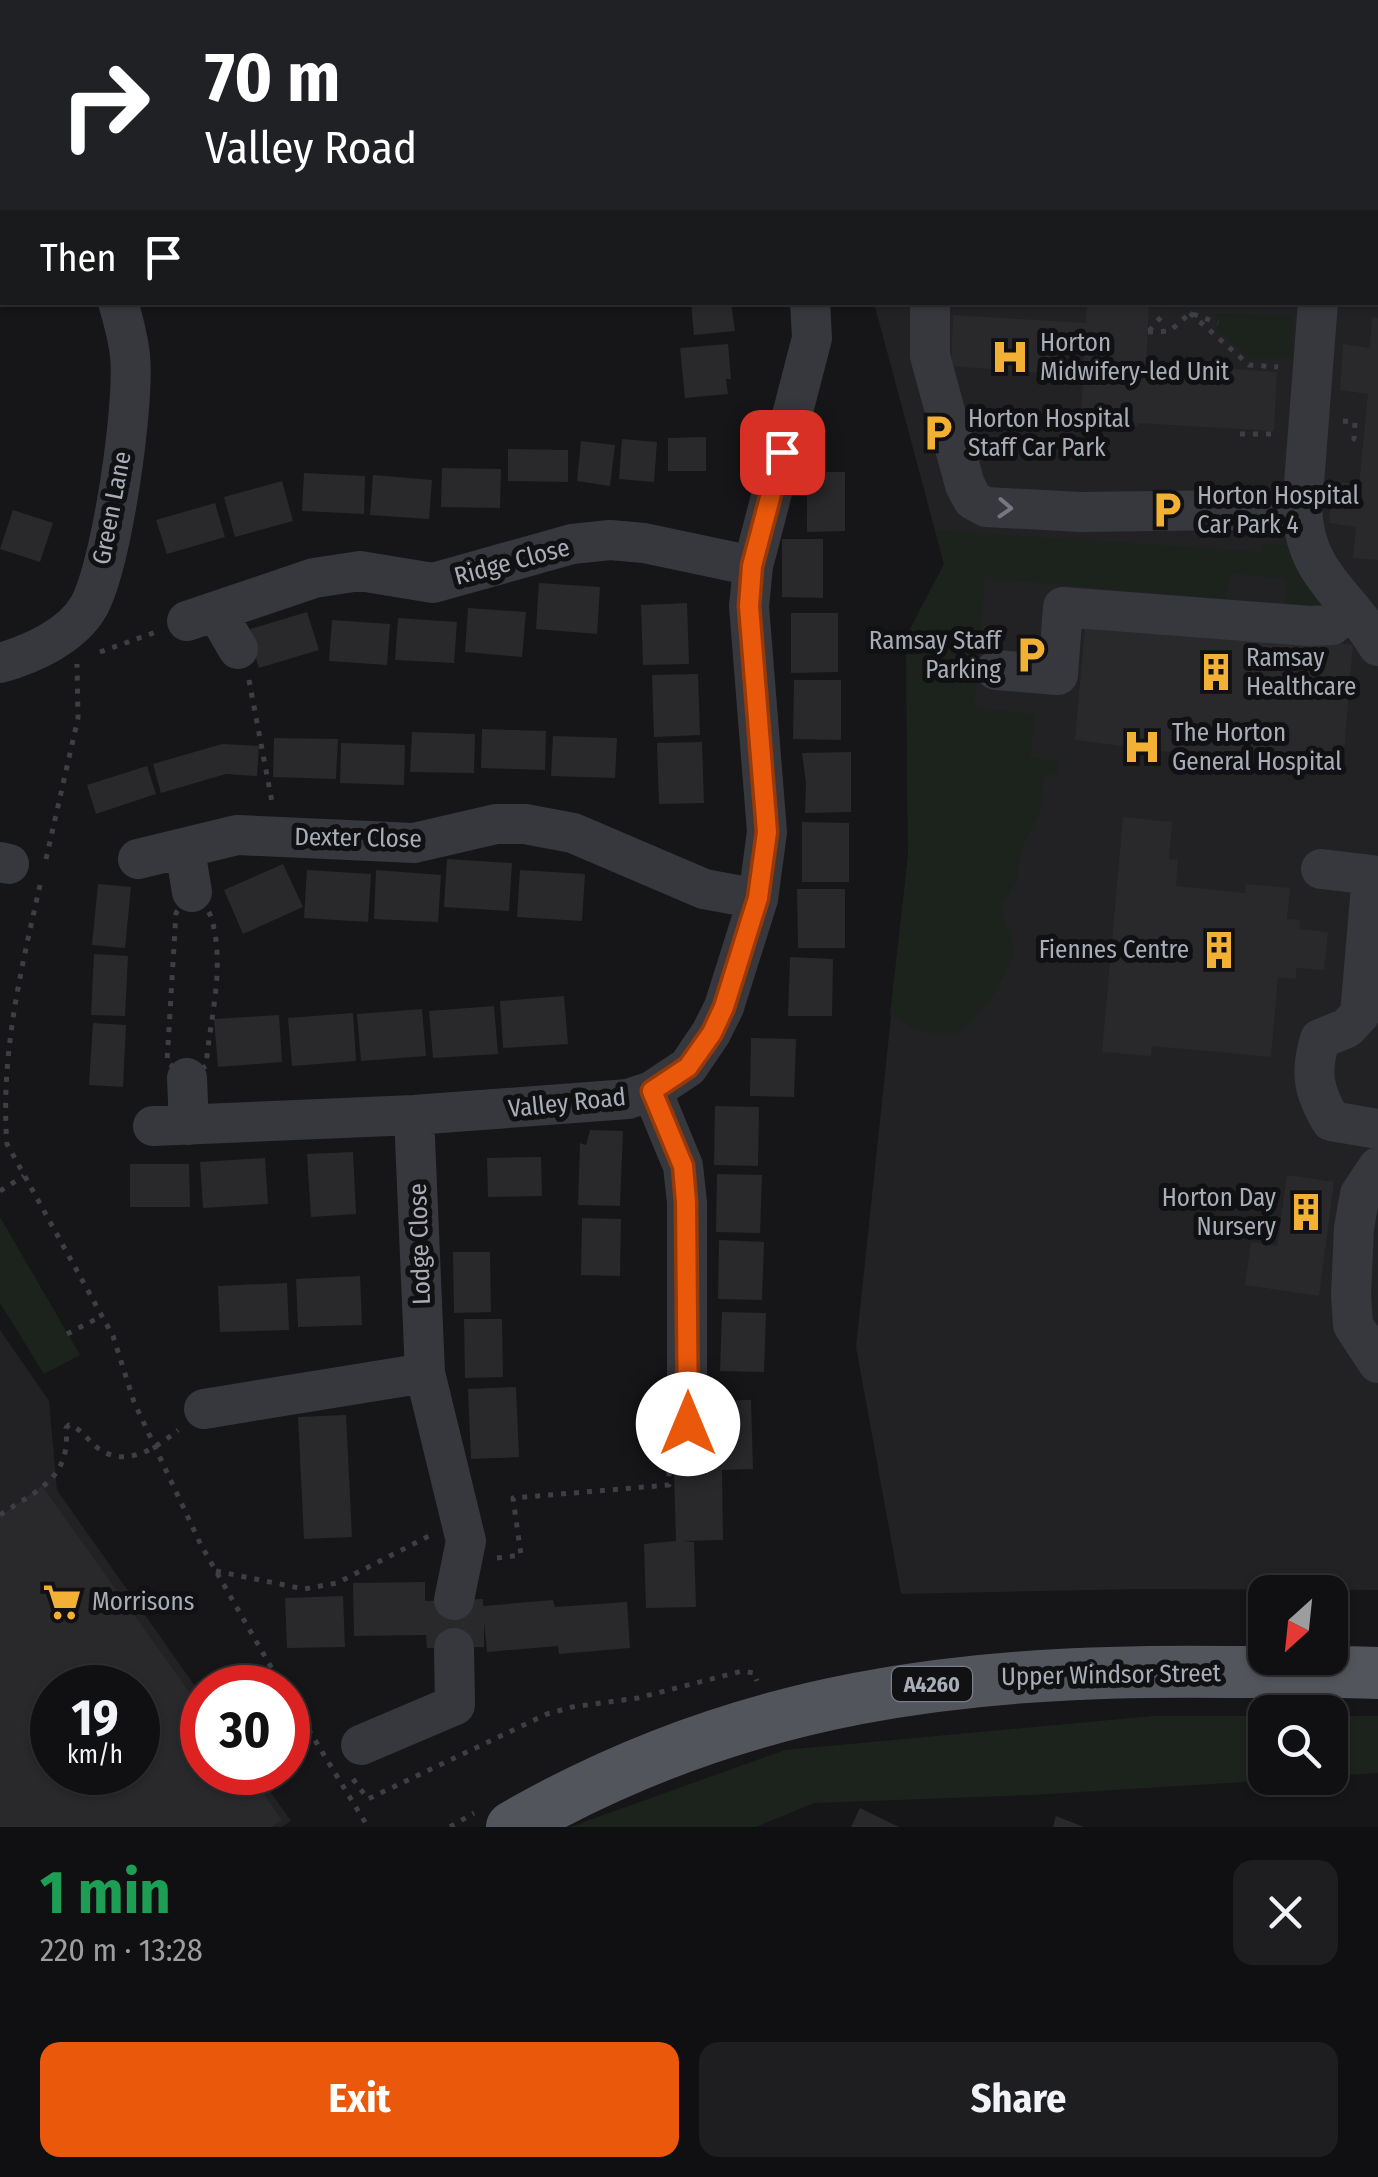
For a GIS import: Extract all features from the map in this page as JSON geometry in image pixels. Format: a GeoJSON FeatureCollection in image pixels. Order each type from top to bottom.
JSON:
{"type":"FeatureCollection","features":[{"type":"Feature","properties":{"kind":"main road","name":"Upper Windsor Street"},"geometry":{"type":"LineString","coordinates":[[512,1827],[606,1777],[672,1749],[756,1720],[857,1696],[988,1678],[1100,1671],[1378,1674]]}},
{"type":"Feature","properties":{"kind":"street","name":"Green Lane"},"geometry":{"type":"LineString","coordinates":[[0,663],[67,649],[99,577],[128,421],[130,356],[119,305]]}},
{"type":"Feature","properties":{"kind":"street","name":"Valley Road"},"geometry":{"type":"LineString","coordinates":[[187,1078],[171,1126],[612,1101],[652,1091],[688,1067],[712,1033],[724,1007],[758,898],[767,832],[749,606],[752,566],[812,338],[810,305]]}},
{"type":"Feature","properties":{"kind":"street"},"geometry":{"type":"LineString","coordinates":[[930,305],[930,356],[964,485],[974,500],[986,507],[1080,512],[1302,509]]}},
{"type":"Feature","properties":{"kind":"street"},"geometry":{"type":"LineString","coordinates":[[1318,305],[1303,535],[1318,570],[1378,646]]}},
{"type":"Feature","properties":{"kind":"street","name":"Ridge Close"},"geometry":{"type":"LineString","coordinates":[[201,616],[314,578],[360,571],[433,582],[572,544],[610,540],[644,543],[752,566]]}},
{"type":"Feature","properties":{"kind":"street"},"geometry":{"type":"LineString","coordinates":[[996,670],[1058,675],[1063,607],[1310,626],[1332,625],[1350,608]]}},
{"type":"Feature","properties":{"kind":"street"},"geometry":{"type":"LineString","coordinates":[[201,616],[245,667]]}},
{"type":"Feature","properties":{"kind":"street","name":"Dexter Close"},"geometry":{"type":"LineString","coordinates":[[138,859],[237,835],[414,843],[496,824],[525,824],[573,833],[704,890],[758,898]]}},
{"type":"Feature","properties":{"kind":"street"},"geometry":{"type":"LineString","coordinates":[[185,850],[192,892]]}},
{"type":"Feature","properties":{"kind":"street"},"geometry":{"type":"LineString","coordinates":[[1321,869],[1372,875],[1360,1014],[1347,1028],[1320,1039],[1313,1064],[1317,1098],[1331,1121],[1378,1129]]}},
{"type":"Feature","properties":{"kind":"street"},"geometry":{"type":"LineString","coordinates":[[652,1091],[683,1166],[685,1184],[688,1424]]}},
{"type":"Feature","properties":{"kind":"street","name":"Lodge Close"},"geometry":{"type":"LineString","coordinates":[[414,1115],[425,1373],[466,1541],[454,1600]]}},
{"type":"Feature","properties":{"kind":"street"},"geometry":{"type":"LineString","coordinates":[[1378,1167],[1360,1194],[1351,1294],[1353,1325],[1378,1363]]}},
{"type":"Feature","properties":{"kind":"street"},"geometry":{"type":"LineString","coordinates":[[204,1409],[425,1373]]}},
{"type":"Feature","properties":{"kind":"street"},"geometry":{"type":"LineString","coordinates":[[345,1762],[455,1705],[454,1648]]}},
{"type":"Feature","properties":{"kind":"path"},"geometry":{"type":"LineString","coordinates":[[1166,311],[1148,332],[1170,332],[1190,314]]}},
{"type":"Feature","properties":{"kind":"path"},"geometry":{"type":"LineString","coordinates":[[1190,314],[1218,323]]}},
{"type":"Feature","properties":{"kind":"path"},"geometry":{"type":"LineString","coordinates":[[1190,314],[1249,365],[1286,367]]}},
{"type":"Feature","properties":{"kind":"path"},"geometry":{"type":"LineString","coordinates":[[1340,420],[1355,422],[1354,440],[1362,442]]}},
{"type":"Feature","properties":{"kind":"path"},"geometry":{"type":"LineString","coordinates":[[1240,434],[1281,434]]}},
{"type":"Feature","properties":{"kind":"path"},"geometry":{"type":"LineString","coordinates":[[201,616],[67,649],[78,718],[23,870],[1,1073],[1,1110],[4,1144],[113,1336],[134,1402],[201,1546],[270,1665]]}},
{"type":"Feature","properties":{"kind":"path"},"geometry":{"type":"LineString","coordinates":[[245,667],[268,770],[274,818]]}},
{"type":"Feature","properties":{"kind":"path"},"geometry":{"type":"LineString","coordinates":[[192,892],[211,914],[217,957],[206,1066],[187,1078],[168,1062],[176,913],[192,892]]}},
{"type":"Feature","properties":{"kind":"path"},"geometry":{"type":"LineString","coordinates":[[0,1191],[24,1176]]}},
{"type":"Feature","properties":{"kind":"path"},"geometry":{"type":"LineString","coordinates":[[67,1334],[102,1316]]}},
{"type":"Feature","properties":{"kind":"path"},"geometry":{"type":"LineString","coordinates":[[0,1515],[60,1471],[67,1454],[69,1425],[102,1452],[129,1457],[155,1448]]}},
{"type":"Feature","properties":{"kind":"path"},"geometry":{"type":"LineString","coordinates":[[310,1721],[345,1762],[368,1799],[547,1714],[638,1698],[742,1671],[754,1674],[759,1686]]}},
{"type":"Feature","properties":{"kind":"path"},"geometry":{"type":"LineString","coordinates":[[345,1762],[343,1790],[368,1827]]}},
{"type":"Feature","properties":{"kind":"shaded area","name":"The Horton General Hospital"},"geometry":{"type":"Polygon","coordinates":[[[875,305],[1378,305],[1378,1590],[1348,1590],[1348,1575],[1248,1575],[1248,1589],[901,1594],[856,1347],[908,856],[906,637],[944,564],[875,305]]]}},
{"type":"Feature","properties":{"kind":"shaded area"},"geometry":{"type":"Polygon","coordinates":[[[1213,314],[1293,316],[1292,359],[1250,359],[1219,331],[1213,314]]]}},
{"type":"Feature","properties":{"kind":"shaded area"},"geometry":{"type":"Polygon","coordinates":[[[935,530],[1261,552],[1262,544],[1286,545],[1326,605],[1285,612],[1287,579],[1230,573],[1225,599],[985,578],[974,708],[1035,714],[1030,758],[1059,762],[1056,775],[1044,774],[1040,813],[1023,845],[1019,877],[1000,908],[1015,951],[992,996],[959,1033],[924,1033],[890,1015],[908,856],[906,637],[944,564],[935,530]]]}},
{"type":"Feature","properties":{"kind":"shaded area"},"geometry":{"type":"Polygon","coordinates":[[[0,1217],[80,1355],[44,1374],[0,1303],[0,1217]]]}},
{"type":"Feature","properties":{"kind":"shaded area","name":"Morrisons"},"geometry":{"type":"Polygon","coordinates":[[[0,1330],[49,1401],[57,1490],[180,1665],[180,1795],[273,1795],[291,1821],[282,1827],[0,1827],[0,1330]]]}},
{"type":"Feature","properties":{"kind":"shaded area"},"geometry":{"type":"Polygon","coordinates":[[[1153,1716],[1248,1716],[1248,1782],[814,1803],[756,1827],[570,1827],[785,1750],[1153,1716]]]}},
{"type":"Feature","properties":{"kind":"shaded area"},"geometry":{"type":"Polygon","coordinates":[[[1348,1716],[1378,1716],[1378,1773],[1348,1775],[1348,1716]]]}},
{"type":"Feature","properties":{"kind":"building"},"geometry":{"type":"Polygon","coordinates":[[[691,305],[731,305],[735,331],[694,335],[691,305]]]}},
{"type":"Feature","properties":{"kind":"building"},"geometry":{"type":"Polygon","coordinates":[[[1087,305],[1149,305],[1146,368],[1191,372],[1191,366],[1277,372],[1274,431],[1138,423],[1081,424],[1084,349],[1056,348],[1055,374],[951,366],[953,315],[1086,323],[1087,305]]]}},
{"type":"Feature","properties":{"kind":"building"},"geometry":{"type":"Polygon","coordinates":[[[1372,318],[1378,318],[1378,560],[1353,558],[1356,527],[1329,523],[1333,482],[1359,484],[1368,394],[1340,390],[1343,344],[1370,348],[1372,318]]]}},
{"type":"Feature","properties":{"kind":"building"},"geometry":{"type":"Polygon","coordinates":[[[728,344],[728,394],[685,398],[680,348],[728,344]]]}},
{"type":"Feature","properties":{"kind":"building"},"geometry":{"type":"Polygon","coordinates":[[[706,437],[706,471],[668,471],[668,438],[706,437]]]}},
{"type":"Feature","properties":{"kind":"building"},"geometry":{"type":"Polygon","coordinates":[[[622,439],[657,442],[654,482],[619,479],[622,439]]]}},
{"type":"Feature","properties":{"kind":"building"},"geometry":{"type":"Polygon","coordinates":[[[581,441],[615,445],[610,486],[577,481],[581,441]]]}},
{"type":"Feature","properties":{"kind":"building"},"geometry":{"type":"Polygon","coordinates":[[[508,449],[568,450],[568,482],[508,481],[508,449]]]}},
{"type":"Feature","properties":{"kind":"building"},"geometry":{"type":"Polygon","coordinates":[[[442,468],[501,469],[500,508],[441,507],[442,468]]]}},
{"type":"Feature","properties":{"kind":"building"},"geometry":{"type":"Polygon","coordinates":[[[807,472],[845,472],[845,531],[807,532],[807,472]]]}},
{"type":"Feature","properties":{"kind":"building"},"geometry":{"type":"Polygon","coordinates":[[[304,473],[365,476],[364,514],[302,511],[304,473]]]}},
{"type":"Feature","properties":{"kind":"building"},"geometry":{"type":"Polygon","coordinates":[[[373,475],[432,480],[429,519],[370,515],[373,475]]]}},
{"type":"Feature","properties":{"kind":"building"},"geometry":{"type":"Polygon","coordinates":[[[282,481],[293,521],[235,537],[224,497],[282,481]]]}},
{"type":"Feature","properties":{"kind":"building"},"geometry":{"type":"Polygon","coordinates":[[[215,503],[225,537],[167,554],[156,520],[215,503]]]}},
{"type":"Feature","properties":{"kind":"building"},"geometry":{"type":"Polygon","coordinates":[[[13,510],[53,523],[40,562],[0,549],[13,510]]]}},
{"type":"Feature","properties":{"kind":"building"},"geometry":{"type":"Polygon","coordinates":[[[782,539],[823,539],[823,598],[782,597],[782,539]]]}},
{"type":"Feature","properties":{"kind":"building"},"geometry":{"type":"Polygon","coordinates":[[[539,583],[600,587],[597,634],[536,629],[539,583]]]}},
{"type":"Feature","properties":{"kind":"building"},"geometry":{"type":"Polygon","coordinates":[[[687,603],[689,664],[643,665],[641,605],[687,603]]]}},
{"type":"Feature","properties":{"kind":"building"},"geometry":{"type":"Polygon","coordinates":[[[468,608],[526,612],[522,657],[465,652],[468,608]]]}},
{"type":"Feature","properties":{"kind":"building"},"geometry":{"type":"Polygon","coordinates":[[[307,612],[319,650],[259,668],[247,630],[307,612]]]}},
{"type":"Feature","properties":{"kind":"building"},"geometry":{"type":"Polygon","coordinates":[[[791,613],[838,613],[838,672],[791,673],[791,613]]]}},
{"type":"Feature","properties":{"kind":"building","name":"Ramsay Healthcare"},"geometry":{"type":"Polygon","coordinates":[[[1086,615],[1353,645],[1342,774],[1075,740],[1086,615]]]}},
{"type":"Feature","properties":{"kind":"building"},"geometry":{"type":"Polygon","coordinates":[[[398,618],[457,622],[454,663],[395,660],[398,618]]]}},
{"type":"Feature","properties":{"kind":"building"},"geometry":{"type":"Polygon","coordinates":[[[332,620],[390,624],[387,665],[329,661],[332,620]]]}},
{"type":"Feature","properties":{"kind":"building"},"geometry":{"type":"Polygon","coordinates":[[[698,674],[700,735],[654,737],[652,675],[698,674]]]}},
{"type":"Feature","properties":{"kind":"building"},"geometry":{"type":"Polygon","coordinates":[[[794,680],[841,680],[841,740],[793,739],[794,680]]]}},
{"type":"Feature","properties":{"kind":"building"},"geometry":{"type":"Polygon","coordinates":[[[482,729],[546,731],[545,770],[481,768],[482,729]]]}},
{"type":"Feature","properties":{"kind":"building"},"geometry":{"type":"Polygon","coordinates":[[[412,732],[475,734],[474,773],[410,772],[412,732]]]}},
{"type":"Feature","properties":{"kind":"building"},"geometry":{"type":"Polygon","coordinates":[[[553,736],[617,738],[615,778],[551,776],[553,736]]]}},
{"type":"Feature","properties":{"kind":"building"},"geometry":{"type":"Polygon","coordinates":[[[274,738],[338,739],[336,779],[273,777],[274,738]]]}},
{"type":"Feature","properties":{"kind":"building"},"geometry":{"type":"Polygon","coordinates":[[[702,742],[704,803],[659,804],[657,743],[702,742]]]}},
{"type":"Feature","properties":{"kind":"building"},"geometry":{"type":"Polygon","coordinates":[[[341,743],[405,745],[404,785],[340,783],[341,743]]]}},
{"type":"Feature","properties":{"kind":"building"},"geometry":{"type":"Polygon","coordinates":[[[222,744],[259,746],[257,776],[226,774],[161,793],[153,764],[222,744]]]}},
{"type":"Feature","properties":{"kind":"building"},"geometry":{"type":"Polygon","coordinates":[[[851,752],[851,812],[805,813],[802,753],[851,752]]]}},
{"type":"Feature","properties":{"kind":"building"},"geometry":{"type":"Polygon","coordinates":[[[147,766],[156,794],[96,814],[87,785],[147,766]]]}},
{"type":"Feature","properties":{"kind":"building","name":"Fiennes Centre"},"geometry":{"type":"Polygon","coordinates":[[[1123,817],[1172,822],[1169,859],[1178,860],[1176,886],[1245,893],[1246,884],[1290,888],[1287,919],[1300,920],[1299,929],[1328,932],[1324,970],[1296,968],[1296,979],[1278,977],[1271,1057],[1152,1046],[1151,1056],[1102,1052],[1123,817]]]}},
{"type":"Feature","properties":{"kind":"building"},"geometry":{"type":"Polygon","coordinates":[[[802,822],[849,823],[849,882],[802,882],[802,822]]]}},
{"type":"Feature","properties":{"kind":"building"},"geometry":{"type":"Polygon","coordinates":[[[447,859],[512,863],[509,911],[444,907],[447,859]]]}},
{"type":"Feature","properties":{"kind":"building"},"geometry":{"type":"Polygon","coordinates":[[[283,864],[303,907],[243,934],[224,890],[283,864]]]}},
{"type":"Feature","properties":{"kind":"building"},"geometry":{"type":"Polygon","coordinates":[[[307,870],[371,874],[368,922],[304,918],[307,870]]]}},
{"type":"Feature","properties":{"kind":"building"},"geometry":{"type":"Polygon","coordinates":[[[376,870],[441,875],[438,922],[374,919],[376,870]]]}},
{"type":"Feature","properties":{"kind":"building"},"geometry":{"type":"Polygon","coordinates":[[[520,870],[585,874],[582,921],[517,917],[520,870]]]}},
{"type":"Feature","properties":{"kind":"building"},"geometry":{"type":"Polygon","coordinates":[[[98,884],[131,887],[125,948],[92,945],[98,884]]]}},
{"type":"Feature","properties":{"kind":"building"},"geometry":{"type":"Polygon","coordinates":[[[797,889],[845,889],[845,948],[798,948],[797,889]]]}},
{"type":"Feature","properties":{"kind":"building"},"geometry":{"type":"Polygon","coordinates":[[[94,954],[128,956],[125,1016],[91,1015],[94,954]]]}},
{"type":"Feature","properties":{"kind":"building"},"geometry":{"type":"Polygon","coordinates":[[[790,957],[833,959],[832,1016],[788,1016],[790,957]]]}},
{"type":"Feature","properties":{"kind":"building"},"geometry":{"type":"Polygon","coordinates":[[[564,996],[568,1044],[503,1048],[500,1001],[564,996]]]}},
{"type":"Feature","properties":{"kind":"building"},"geometry":{"type":"Polygon","coordinates":[[[494,1006],[498,1054],[433,1058],[429,1011],[494,1006]]]}},
{"type":"Feature","properties":{"kind":"building"},"geometry":{"type":"Polygon","coordinates":[[[422,1009],[426,1056],[361,1061],[357,1014],[422,1009]]]}},
{"type":"Feature","properties":{"kind":"building"},"geometry":{"type":"Polygon","coordinates":[[[353,1013],[356,1061],[292,1066],[288,1018],[353,1013]]]}},
{"type":"Feature","properties":{"kind":"building"},"geometry":{"type":"Polygon","coordinates":[[[279,1015],[282,1062],[218,1067],[214,1019],[279,1015]]]}},
{"type":"Feature","properties":{"kind":"building"},"geometry":{"type":"Polygon","coordinates":[[[93,1023],[126,1025],[123,1087],[89,1085],[93,1023]]]}},
{"type":"Feature","properties":{"kind":"building"},"geometry":{"type":"Polygon","coordinates":[[[751,1038],[796,1039],[794,1097],[750,1096],[751,1038]]]}},
{"type":"Feature","properties":{"kind":"building"},"geometry":{"type":"Polygon","coordinates":[[[715,1106],[759,1107],[758,1166],[714,1165],[715,1106]]]}},
{"type":"Feature","properties":{"kind":"building"},"geometry":{"type":"Polygon","coordinates":[[[590,1130],[623,1131],[620,1206],[578,1205],[580,1143],[586,1145],[590,1130]]]}},
{"type":"Feature","properties":{"kind":"building"},"geometry":{"type":"Polygon","coordinates":[[[353,1152],[356,1214],[311,1217],[307,1154],[353,1152]]]}},
{"type":"Feature","properties":{"kind":"building"},"geometry":{"type":"Polygon","coordinates":[[[541,1157],[542,1196],[488,1197],[487,1158],[541,1157]]]}},
{"type":"Feature","properties":{"kind":"building"},"geometry":{"type":"Polygon","coordinates":[[[265,1158],[268,1204],[203,1208],[200,1162],[265,1158]]]}},
{"type":"Feature","properties":{"kind":"building"},"geometry":{"type":"Polygon","coordinates":[[[130,1164],[189,1164],[190,1207],[130,1207],[130,1164]]]}},
{"type":"Feature","properties":{"kind":"building"},"geometry":{"type":"Polygon","coordinates":[[[717,1174],[762,1175],[760,1233],[716,1232],[717,1174]]]}},
{"type":"Feature","properties":{"kind":"building","name":"Horton Day Nursery"},"geometry":{"type":"Polygon","coordinates":[[[1287,1175],[1334,1182],[1319,1296],[1245,1285],[1251,1242],[1277,1246],[1287,1175]]]}},
{"type":"Feature","properties":{"kind":"building"},"geometry":{"type":"Polygon","coordinates":[[[582,1218],[621,1219],[620,1276],[581,1275],[582,1218]]]}},
{"type":"Feature","properties":{"kind":"building"},"geometry":{"type":"Polygon","coordinates":[[[719,1240],[764,1242],[762,1300],[718,1299],[719,1240]]]}},
{"type":"Feature","properties":{"kind":"building"},"geometry":{"type":"Polygon","coordinates":[[[453,1252],[490,1252],[491,1312],[454,1313],[453,1252]]]}},
{"type":"Feature","properties":{"kind":"building"},"geometry":{"type":"Polygon","coordinates":[[[360,1276],[362,1325],[298,1327],[296,1279],[360,1276]]]}},
{"type":"Feature","properties":{"kind":"building"},"geometry":{"type":"Polygon","coordinates":[[[287,1283],[289,1330],[220,1332],[218,1286],[287,1283]]]}},
{"type":"Feature","properties":{"kind":"building"},"geometry":{"type":"Polygon","coordinates":[[[722,1312],[766,1313],[764,1372],[720,1371],[722,1312]]]}},
{"type":"Feature","properties":{"kind":"building"},"geometry":{"type":"Polygon","coordinates":[[[464,1319],[502,1319],[503,1377],[465,1378],[464,1319]]]}},
{"type":"Feature","properties":{"kind":"building"},"geometry":{"type":"Polygon","coordinates":[[[516,1387],[519,1457],[471,1459],[468,1389],[516,1387]]]}},
{"type":"Feature","properties":{"kind":"building"},"geometry":{"type":"Polygon","coordinates":[[[751,1400],[753,1469],[722,1470],[723,1540],[683,1541],[694,1542],[696,1607],[646,1608],[644,1544],[676,1541],[674,1471],[703,1470],[701,1401],[751,1400]]]}},
{"type":"Feature","properties":{"kind":"building"},"geometry":{"type":"Polygon","coordinates":[[[346,1415],[352,1537],[304,1539],[298,1417],[346,1415]]]}},
{"type":"Feature","properties":{"kind":"building","name":"Morrisons"},"geometry":{"type":"Polygon","coordinates":[[[42,1486],[180,1679],[180,1795],[264,1795],[282,1820],[272,1827],[0,1827],[0,1516],[42,1486]]]}},
{"type":"Feature","properties":{"kind":"building"},"geometry":{"type":"Polygon","coordinates":[[[425,1582],[425,1601],[483,1599],[483,1606],[553,1600],[555,1607],[627,1602],[630,1648],[559,1654],[558,1646],[487,1652],[484,1621],[484,1647],[427,1648],[426,1635],[354,1636],[353,1583],[425,1582]]]}},
{"type":"Feature","properties":{"kind":"building"},"geometry":{"type":"Polygon","coordinates":[[[343,1596],[345,1647],[287,1648],[285,1598],[343,1596]]]}},
{"type":"Feature","properties":{"kind":"building"},"geometry":{"type":"Polygon","coordinates":[[[860,1808],[899,1827],[851,1827],[860,1808]]]}},
{"type":"Feature","properties":{"kind":"building"},"geometry":{"type":"Polygon","coordinates":[[[1056,1816],[1084,1827],[1053,1827],[1056,1816]]]}},
{"type":"Feature","properties":{"kind":"place","name":"Horton Midwifery-led Unit"},"geometry":{"type":"Point","coordinates":[1010,357]}},
{"type":"Feature","properties":{"kind":"place","name":"Horton Hospital Staff Car Park"},"geometry":{"type":"Point","coordinates":[938,433]}},
{"type":"Feature","properties":{"kind":"place","name":"Horton Hospital Car Park 4"},"geometry":{"type":"Point","coordinates":[1167,510]}},
{"type":"Feature","properties":{"kind":"place","name":"Ramsay Staff Parking"},"geometry":{"type":"Point","coordinates":[1031,655]}},
{"type":"Feature","properties":{"kind":"place","name":"Ramsay Healthcare"},"geometry":{"type":"Point","coordinates":[1216,672]}},
{"type":"Feature","properties":{"kind":"place","name":"The Horton General Hospital"},"geometry":{"type":"Point","coordinates":[1142,747]}},
{"type":"Feature","properties":{"kind":"place","name":"Fiennes Centre"},"geometry":{"type":"Point","coordinates":[1219,950]}},
{"type":"Feature","properties":{"kind":"place","name":"Horton Day Nursery"},"geometry":{"type":"Point","coordinates":[1306,1212]}},
{"type":"Feature","properties":{"kind":"place","name":"Morrisons"},"geometry":{"type":"Point","coordinates":[62,1602]}},
{"type":"Feature","properties":{"kind":"route"},"geometry":{"type":"LineString","coordinates":[[688,1424],[683,1166],[652,1091],[688,1067],[712,1033],[758,898],[767,832],[749,606],[752,566],[782,452]]}}]}
